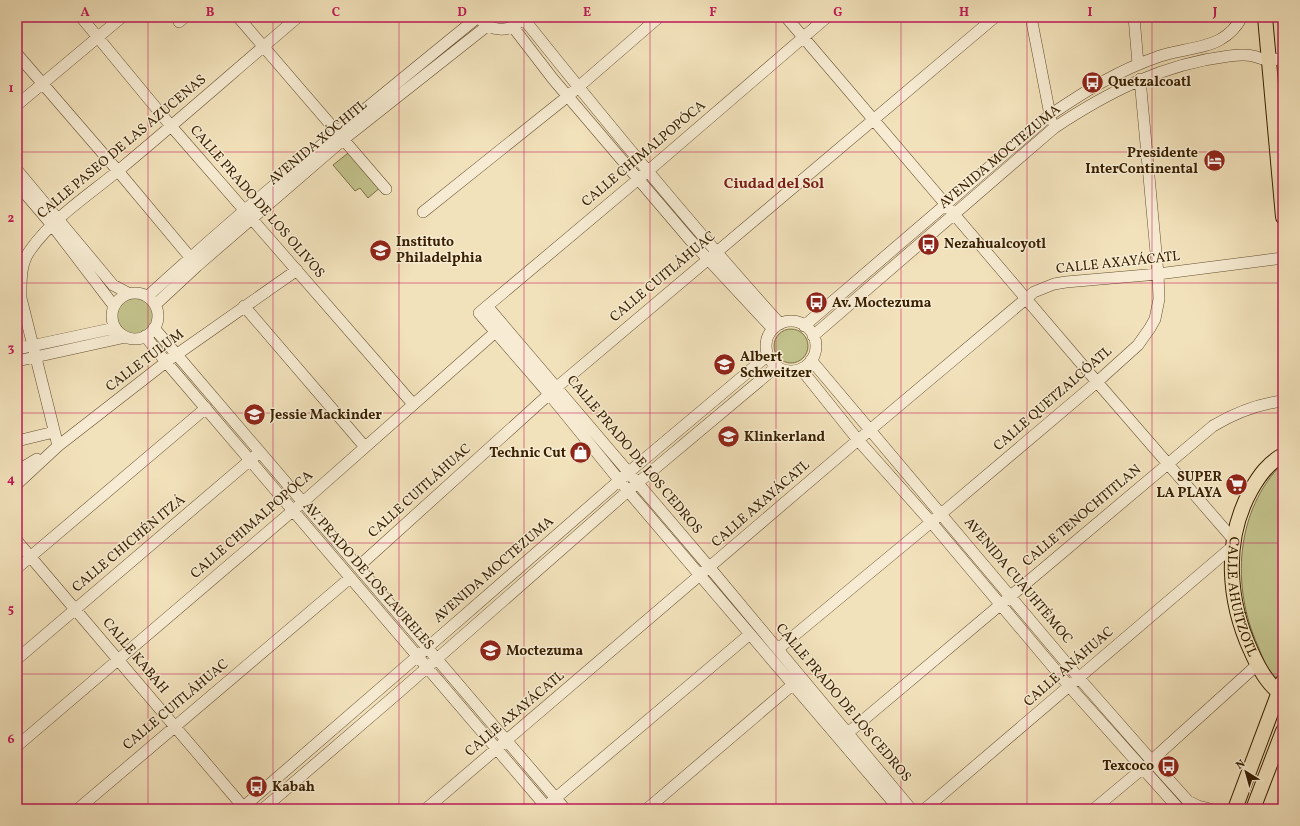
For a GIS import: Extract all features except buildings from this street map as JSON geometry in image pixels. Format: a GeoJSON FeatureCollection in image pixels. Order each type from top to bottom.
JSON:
{"type":"FeatureCollection","features":[{"type":"Feature","properties":{"kind":"main road"},"geometry":{"type":"LineString","coordinates":[[1265,17],[1277,59],[1283,110]]}},
{"type":"Feature","properties":{"kind":"main road"},"geometry":{"type":"LineString","coordinates":[[1274,17],[1283,218]]}},
{"type":"Feature","properties":{"kind":"main road","name":"CALLE AHUÍTZOTL"},"geometry":{"type":"LineString","coordinates":[[1282,690],[1257,665],[1245,638],[1232,583],[1233,543],[1238,518],[1246,498],[1256,481],[1267,467],[1283,455]]}},
{"type":"Feature","properties":{"kind":"main road"},"geometry":{"type":"LineString","coordinates":[[1235,809],[1282,690]]}},
{"type":"Feature","properties":{"kind":"main road"},"geometry":{"type":"LineString","coordinates":[[1253,809],[1283,731]]}},
{"type":"Feature","properties":{"kind":"street","name":"CALLE PRADO DE LOS OLIVOS"},"geometry":{"type":"LineString","coordinates":[[81,17],[171,126],[414,404]]}},
{"type":"Feature","properties":{"kind":"street"},"geometry":{"type":"LineString","coordinates":[[17,105],[122,17]]}},
{"type":"Feature","properties":{"kind":"street"},"geometry":{"type":"LineString","coordinates":[[238,17],[386,189]]}},
{"type":"Feature","properties":{"kind":"street","name":"CALLE PASEO DE LAS AZUCENAS"},"geometry":{"type":"LineString","coordinates":[[58,446],[21,298],[23,264],[30,250],[55,222],[171,126],[298,17]]}},
{"type":"Feature","properties":{"kind":"street"},"geometry":{"type":"LineString","coordinates":[[479,17],[487,26],[500,30],[513,27],[523,17],[578,87],[716,252],[776,327]]}},
{"type":"Feature","properties":{"kind":"street","name":"AVENIDA XÓCHITL"},"geometry":{"type":"LineString","coordinates":[[148,296],[193,262],[249,215],[479,17]]}},
{"type":"Feature","properties":{"kind":"street"},"geometry":{"type":"LineString","coordinates":[[423,212],[568,96],[659,17]]}},
{"type":"Feature","properties":{"kind":"street"},"geometry":{"type":"LineString","coordinates":[[786,17],[1097,382],[1222,526],[1233,543]]}},
{"type":"Feature","properties":{"kind":"street","name":"CALLE CHIMALPOPÓCA"},"geometry":{"type":"LineString","coordinates":[[483,309],[648,171],[828,17]]}},
{"type":"Feature","properties":{"kind":"street","name":"CALLE CUITLÁHUAC"},"geometry":{"type":"LineString","coordinates":[[358,567],[553,390],[995,17]]}},
{"type":"Feature","properties":{"kind":"street"},"geometry":{"type":"LineString","coordinates":[[1031,17],[1050,115],[1054,128]]}},
{"type":"Feature","properties":{"kind":"street"},"geometry":{"type":"LineString","coordinates":[[1134,17],[1138,64]]}},
{"type":"Feature","properties":{"kind":"street","name":"AVENIDA MOCTEZUMA"},"geometry":{"type":"LineString","coordinates":[[804,326],[1050,115],[1085,90],[1138,64],[1171,52],[1216,42],[1222,39],[1234,28],[1242,17]]}},
{"type":"Feature","properties":{"kind":"street","name":"AVENIDA XÓCHITL"},"geometry":{"type":"LineString","coordinates":[[341,135],[487,26]]}},
{"type":"Feature","properties":{"kind":"street"},"geometry":{"type":"LineString","coordinates":[[513,27],[568,96],[706,260],[776,327]]}},
{"type":"Feature","properties":{"kind":"street"},"geometry":{"type":"LineString","coordinates":[[17,54],[118,170],[193,262]]}},
{"type":"Feature","properties":{"kind":"street","name":"AVENIDA MOCTEZUMA"},"geometry":{"type":"LineString","coordinates":[[813,336],[1054,128],[1093,103],[1140,79],[1169,69],[1228,56],[1242,55],[1277,59]]}},
{"type":"Feature","properties":{"kind":"street","name":"CALLE QUETZALCÓATL"},"geometry":{"type":"LineString","coordinates":[[778,649],[1097,382],[1138,345],[1150,328],[1155,319],[1159,299],[1158,274],[1140,79]]}},
{"type":"Feature","properties":{"kind":"street"},"geometry":{"type":"LineString","coordinates":[[17,170],[114,306]]}},
{"type":"Feature","properties":{"kind":"street"},"geometry":{"type":"LineString","coordinates":[[17,184],[55,222],[113,285],[128,293],[141,293],[148,296],[156,305],[158,314],[158,319],[154,328],[146,336],[138,338],[126,337],[17,361]]}},
{"type":"Feature","properties":{"kind":"street","name":"CALLE AXAYÁCATL"},"geometry":{"type":"LineString","coordinates":[[426,809],[1026,298],[1043,288],[1066,282],[1158,274],[1283,258]]}},
{"type":"Feature","properties":{"kind":"street","name":"AVENIDA XÓCHITL"},"geometry":{"type":"LineString","coordinates":[[156,305],[193,262]]}},
{"type":"Feature","properties":{"kind":"street","name":"CALLE TULUM"},"geometry":{"type":"LineString","coordinates":[[17,484],[58,446],[166,362],[296,270]]}},
{"type":"Feature","properties":{"kind":"street"},"geometry":{"type":"LineString","coordinates":[[126,337],[115,328],[112,319],[112,310],[120,298],[128,293]]}},
{"type":"Feature","properties":{"kind":"street"},"geometry":{"type":"LineString","coordinates":[[244,306],[365,447]]}},
{"type":"Feature","properties":{"kind":"street","name":"CALLE PRADO DE LOS CEDROS"},"geometry":{"type":"LineString","coordinates":[[483,309],[553,390],[629,472],[802,677],[844,737],[898,809]]}},
{"type":"Feature","properties":{"kind":"street"},"geometry":{"type":"LineString","coordinates":[[787,322],[794,322],[804,326],[813,336],[816,346],[811,360],[801,369],[788,371],[776,367],[767,356],[766,342],[776,327],[787,322]]}},
{"type":"Feature","properties":{"kind":"street"},"geometry":{"type":"LineString","coordinates":[[17,349],[115,328]]}},
{"type":"Feature","properties":{"kind":"street","name":"AV. PRADO DE LOS LAURELES"},"geometry":{"type":"LineString","coordinates":[[154,328],[566,809]]}},
{"type":"Feature","properties":{"kind":"street","name":"CALLE CHIMALPOPÓCA"},"geometry":{"type":"LineString","coordinates":[[17,746],[303,502],[500,328]]}},
{"type":"Feature","properties":{"kind":"street","name":"AV. PRADO DE LOS LAURELES"},"geometry":{"type":"LineString","coordinates":[[146,336],[166,362],[546,808]]}},
{"type":"Feature","properties":{"kind":"street","name":"AVENIDA MOCTEZUMA"},"geometry":{"type":"LineString","coordinates":[[243,808],[629,472],[767,356]]}},
{"type":"Feature","properties":{"kind":"street","name":"AVENIDA CUAUHTÉMOC"},"geometry":{"type":"LineString","coordinates":[[811,360],[1079,678],[1151,760],[1188,800],[1198,806],[1210,809]]}},
{"type":"Feature","properties":{"kind":"street","name":"AVENIDA MOCTEZUMA"},"geometry":{"type":"LineString","coordinates":[[263,809],[428,668],[628,491],[776,367]]}},
{"type":"Feature","properties":{"kind":"street","name":"AVENIDA CUAUHTÉMOC"},"geometry":{"type":"LineString","coordinates":[[801,369],[858,440],[931,522],[1069,686],[1178,809]]}},
{"type":"Feature","properties":{"kind":"street","name":"CALLE PRADO DE LOS CEDROS"},"geometry":{"type":"LineString","coordinates":[[553,390],[628,491],[793,685],[911,809]]}},
{"type":"Feature","properties":{"kind":"street","name":"CALLE TENOCHTITLAN"},"geometry":{"type":"LineString","coordinates":[[844,737],[1213,426],[1226,418],[1255,406],[1283,400]]}},
{"type":"Feature","properties":{"kind":"street"},"geometry":{"type":"LineString","coordinates":[[17,568],[206,408]]}},
{"type":"Feature","properties":{"kind":"street"},"geometry":{"type":"LineString","coordinates":[[17,441],[54,432]]}},
{"type":"Feature","properties":{"kind":"street"},"geometry":{"type":"LineString","coordinates":[[17,471],[58,446]]}},
{"type":"Feature","properties":{"kind":"street","name":"CALLE CHICHÉN ITZÁ"},"geometry":{"type":"LineString","coordinates":[[17,659],[260,452]]}},
{"type":"Feature","properties":{"kind":"street"},"geometry":{"type":"LineString","coordinates":[[1222,526],[1228,526],[1238,518]]}},
{"type":"Feature","properties":{"kind":"street","name":"CALLE KABAH"},"geometry":{"type":"LineString","coordinates":[[17,541],[243,808]]}},
{"type":"Feature","properties":{"kind":"street","name":"CALLE ANÁHUAC"},"geometry":{"type":"LineString","coordinates":[[925,809],[1079,678],[1233,543]]}},
{"type":"Feature","properties":{"kind":"street","name":"CALLE CUITLÁHUAC"},"geometry":{"type":"LineString","coordinates":[[78,809],[350,578]]}},
{"type":"Feature","properties":{"kind":"street"},"geometry":{"type":"LineString","coordinates":[[546,808],[750,634]]}},
{"type":"Feature","properties":{"kind":"street"},"geometry":{"type":"LineString","coordinates":[[1094,809],[1142,769],[1257,665]]}},
{"type":"Feature","properties":{"kind":"street"},"geometry":{"type":"LineString","coordinates":[[647,809],[802,677]]}},
{"type":"Feature","properties":{"kind":"shaded area"},"geometry":{"type":"Polygon","coordinates":[[[352,150],[382,186],[368,198],[360,188],[355,191],[333,165],[352,150]]]}},
{"type":"Feature","properties":{"kind":"shaded area"},"geometry":{"type":"Polygon","coordinates":[[[139,298],[148,303],[152,309],[152,323],[148,329],[139,334],[131,334],[122,329],[118,323],[117,312],[122,303],[128,299],[139,298]]]}},
{"type":"Feature","properties":{"kind":"shaded area"},"geometry":{"type":"Polygon","coordinates":[[[791,329],[803,334],[808,346],[803,358],[791,363],[779,358],[774,346],[779,334],[791,329]]]}},
{"type":"Feature","properties":{"kind":"shaded area"},"geometry":{"type":"Polygon","coordinates":[[[1283,463],[1283,665],[1278,680],[1271,673],[1264,660],[1249,623],[1241,575],[1242,550],[1247,526],[1255,503],[1267,482],[1283,463]]]}},
{"type":"Feature","properties":{"kind":"place","name":"Quetzalcoatl"},"geometry":{"type":"Point","coordinates":[1092,82]}},
{"type":"Feature","properties":{"kind":"place","name":"Presidente InterContinental"},"geometry":{"type":"Point","coordinates":[1214,161]}},
{"type":"Feature","properties":{"kind":"place","name":"Nezahualcoyotl"},"geometry":{"type":"Point","coordinates":[928,244]}},
{"type":"Feature","properties":{"kind":"place","name":"Instituto Philadelphia"},"geometry":{"type":"Point","coordinates":[380,250]}},
{"type":"Feature","properties":{"kind":"place","name":"Av. Moctezuma"},"geometry":{"type":"Point","coordinates":[817,303]}},
{"type":"Feature","properties":{"kind":"place","name":"Albert Schweitzer"},"geometry":{"type":"Point","coordinates":[725,365]}},
{"type":"Feature","properties":{"kind":"place","name":"Jessie Mackinder"},"geometry":{"type":"Point","coordinates":[255,415]}},
{"type":"Feature","properties":{"kind":"place","name":"Klinkerland"},"geometry":{"type":"Point","coordinates":[729,437]}},
{"type":"Feature","properties":{"kind":"place","name":"Technic Cut"},"geometry":{"type":"Point","coordinates":[581,453]}},
{"type":"Feature","properties":{"kind":"place","name":"SUPER LA PLAYA"},"geometry":{"type":"Point","coordinates":[1237,485]}},
{"type":"Feature","properties":{"kind":"place","name":"Moctezuma"},"geometry":{"type":"Point","coordinates":[490,651]}},
{"type":"Feature","properties":{"kind":"place","name":"Texcoco"},"geometry":{"type":"Point","coordinates":[1169,766]}},
{"type":"Feature","properties":{"kind":"place","name":"Kabah"},"geometry":{"type":"Point","coordinates":[256,787]}},
{"type":"Feature","properties":{"kind":"district","name":"Ciudad del Sol"},"geometry":{"type":"Point","coordinates":[774,184]}}]}
